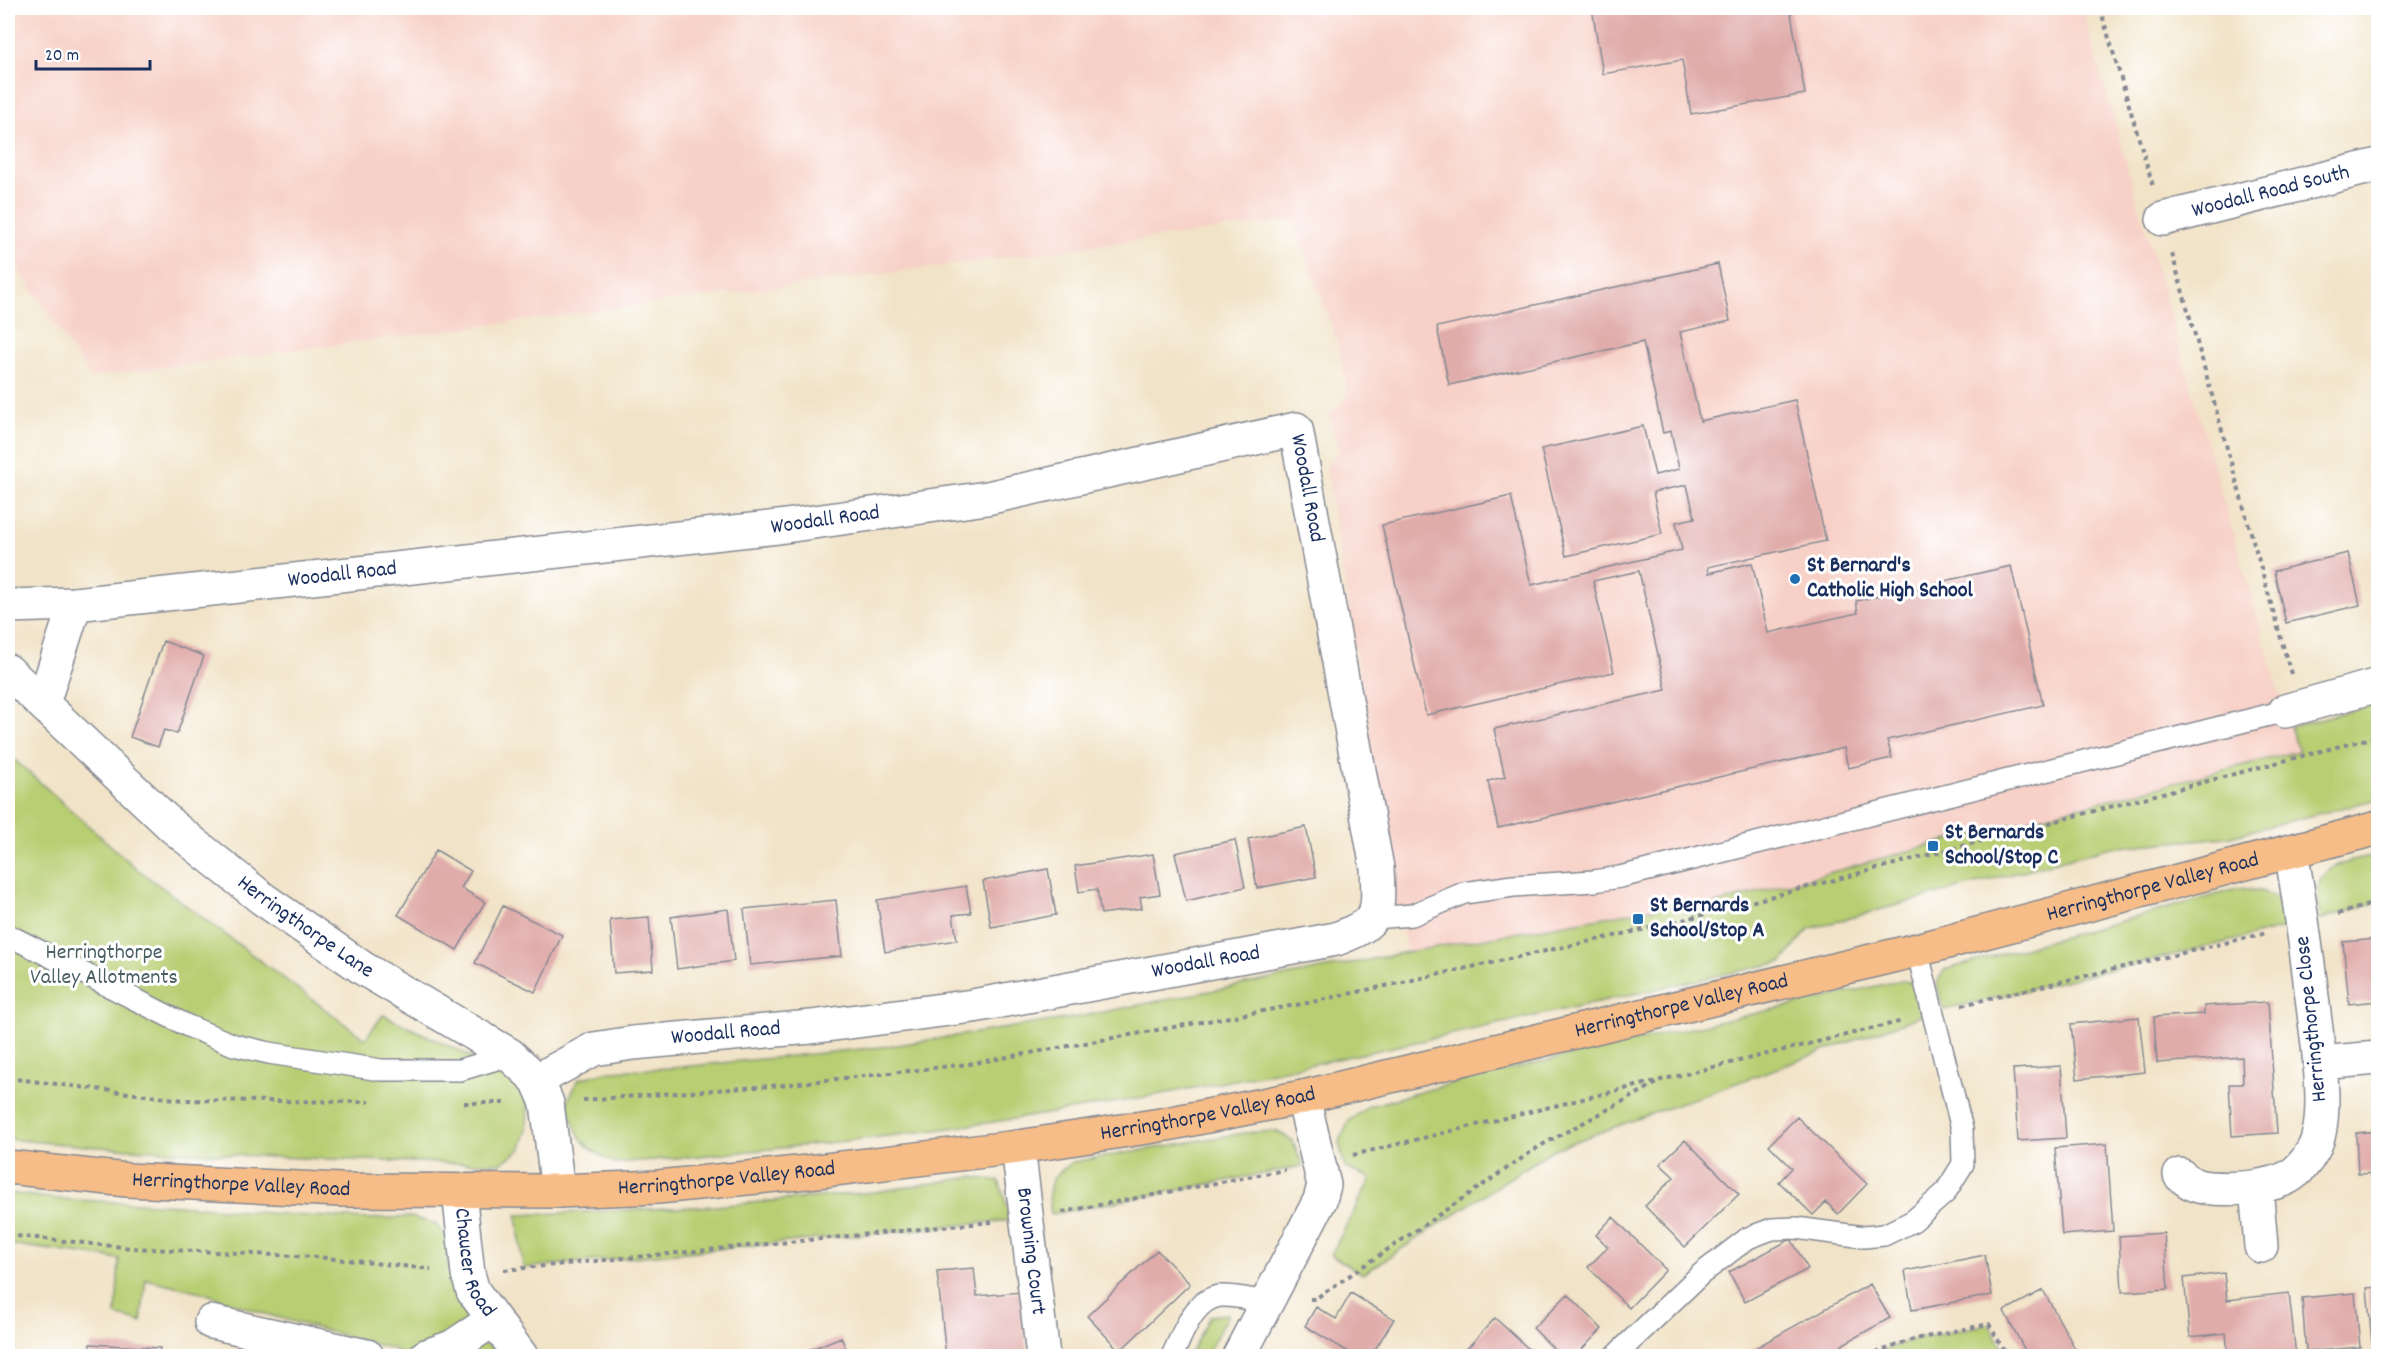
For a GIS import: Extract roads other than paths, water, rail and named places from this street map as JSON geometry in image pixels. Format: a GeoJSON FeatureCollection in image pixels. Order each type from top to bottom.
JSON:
{"type":"FeatureCollection","features":[{"type":"Feature","properties":{"kind":"main road","name":"Herringthorpe Valley Road"},"geometry":{"type":"LineString","coordinates":[[8,1167],[127,1180],[341,1190],[558,1191],[681,1185],[1018,1148],[1167,1124],[1303,1097],[1917,950],[2379,828]]}},
{"type":"Feature","properties":{"kind":"street","name":"Woodall Road South"},"geometry":{"type":"LineString","coordinates":[[2163,219],[2379,165]]}},
{"type":"Feature","properties":{"kind":"street","name":"Woodall Road"},"geometry":{"type":"LineString","coordinates":[[8,606],[75,604],[778,527],[987,498],[1296,429],[1377,868],[1378,899],[1373,918],[1362,929],[1336,939],[973,1006],[811,1027],[633,1042],[594,1049],[537,1080]]}},
{"type":"Feature","properties":{"kind":"street"},"geometry":{"type":"LineString","coordinates":[[43,703],[75,604]]}},
{"type":"Feature","properties":{"kind":"street","name":"Herringthorpe Lane"},"geometry":{"type":"LineString","coordinates":[[8,671],[173,827],[263,898],[364,969],[510,1055],[537,1080],[547,1103],[558,1191]]}},
{"type":"Feature","properties":{"kind":"street"},"geometry":{"type":"LineString","coordinates":[[2293,708],[2379,685]]}},
{"type":"Feature","properties":{"kind":"street","name":"Herringthorpe Close"},"geometry":{"type":"LineString","coordinates":[[2180,1175],[2195,1185],[2256,1187],[2282,1182],[2298,1171],[2314,1149],[2322,1117],[2320,1063],[2303,924],[2291,851]]}},
{"type":"Feature","properties":{"kind":"street"},"geometry":{"type":"LineString","coordinates":[[2320,1063],[2379,1058]]}},
{"type":"Feature","properties":{"kind":"street"},"geometry":{"type":"LineString","coordinates":[[1239,1356],[1320,1200],[1324,1185],[1303,1097]]}},
{"type":"Feature","properties":{"kind":"street","name":"Browning Court"},"geometry":{"type":"LineString","coordinates":[[1018,1148],[1043,1356]]}},
{"type":"Feature","properties":{"kind":"street"},"geometry":{"type":"LineString","coordinates":[[2256,1187],[2261,1246]]}},
{"type":"Feature","properties":{"kind":"street","name":"Chaucer Road"},"geometry":{"type":"LineString","coordinates":[[459,1191],[468,1274],[473,1292],[520,1356]]}},
{"type":"Feature","properties":{"kind":"street"},"geometry":{"type":"LineString","coordinates":[[426,1356],[452,1347],[493,1320]]}},
{"type":"Feature","properties":{"kind":"street"},"geometry":{"type":"LineString","coordinates":[[211,1322],[367,1356]]}},
{"type":"Feature","properties":{"kind":"lane"},"geometry":{"type":"LineString","coordinates":[[1373,918],[1412,915],[1464,893],[1512,886],[1594,881],[1620,877],[2293,708]]}},
{"type":"Feature","properties":{"kind":"lane"},"geometry":{"type":"LineString","coordinates":[[8,935],[44,956],[188,1026],[234,1045],[269,1053],[381,1070],[460,1070],[510,1055]]}},
{"type":"Feature","properties":{"kind":"lane"},"geometry":{"type":"LineString","coordinates":[[1615,1356],[1701,1274],[1748,1238],[1772,1229],[1796,1228],[1864,1237],[1884,1235],[1913,1221],[1945,1193],[1963,1164],[1962,1129],[1917,950]]}},
{"type":"Feature","properties":{"kind":"lane"},"geometry":{"type":"LineString","coordinates":[[1172,1356],[1195,1312],[1205,1301],[1220,1296],[1267,1302]]}},
{"type":"Feature","properties":{"kind":"place","name":"St Bernard's Catholic High School"},"geometry":{"type":"Point","coordinates":[1795,579]}},
{"type":"Feature","properties":{"kind":"place","name":"St Bernards School/Stop C"},"geometry":{"type":"Point","coordinates":[1933,846]}},
{"type":"Feature","properties":{"kind":"place","name":"St Bernards School/Stop A"},"geometry":{"type":"Point","coordinates":[1638,919]}},
{"type":"Feature","properties":{"kind":"park label","name":"Herringthorpe Valley Allotments"},"geometry":{"type":"Point","coordinates":[104,966]}}]}
